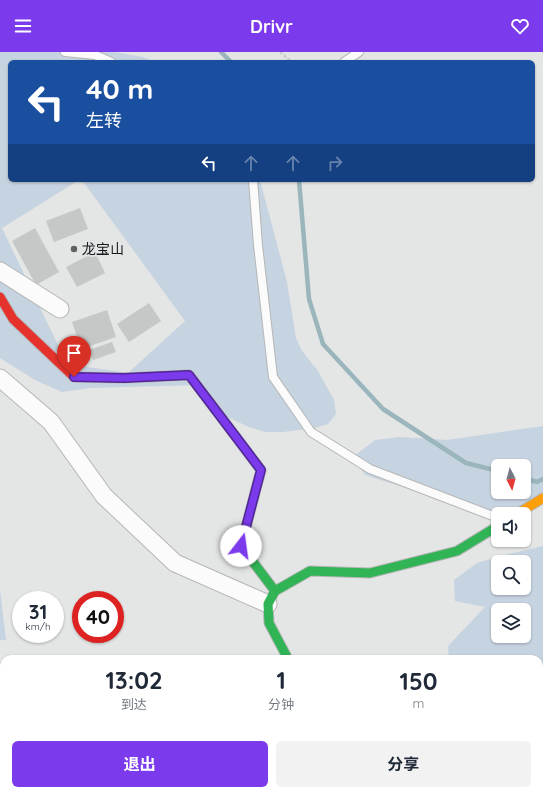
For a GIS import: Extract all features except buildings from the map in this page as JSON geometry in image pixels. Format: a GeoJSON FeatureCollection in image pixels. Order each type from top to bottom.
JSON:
{"type":"FeatureCollection","features":[{"type":"Feature","properties":{"kind":"street"},"geometry":{"type":"LineString","coordinates":[[0,271],[60,309]]}},
{"type":"Feature","properties":{"kind":"street"},"geometry":{"type":"LineString","coordinates":[[0,297],[14,318],[74,377],[124,378],[189,375],[261,470],[241,546],[272,598],[269,623],[286,655]]}},
{"type":"Feature","properties":{"kind":"street"},"geometry":{"type":"LineString","coordinates":[[0,378],[51,422],[104,496],[175,563],[272,598]]}},
{"type":"Feature","properties":{"kind":"street"},"geometry":{"type":"LineString","coordinates":[[528,507],[543,498]]}},
{"type":"Feature","properties":{"kind":"street"},"geometry":{"type":"LineString","coordinates":[[272,598],[310,571],[370,573],[457,551],[491,530]]}},
{"type":"Feature","properties":{"kind":"lane"},"geometry":{"type":"LineString","coordinates":[[65,52],[95,55],[106,60]]}},
{"type":"Feature","properties":{"kind":"lane"},"geometry":{"type":"LineString","coordinates":[[347,60],[359,52]]}},
{"type":"Feature","properties":{"kind":"lane"},"geometry":{"type":"LineString","coordinates":[[253,182],[258,245],[273,377],[311,432],[370,469],[491,515]]}},
{"type":"Feature","properties":{"kind":"path"},"geometry":{"type":"LineString","coordinates":[[280,52],[290,60]]}},
{"type":"Feature","properties":{"kind":"shaded area"},"geometry":{"type":"Polygon","coordinates":[[[0,52],[114,52],[143,57],[150,60],[8,60],[8,182],[76,182],[2,228],[67,364],[128,373],[185,321],[83,182],[261,182],[287,282],[296,338],[302,351],[318,371],[334,400],[336,414],[328,424],[315,428],[283,432],[265,432],[249,427],[223,415],[199,385],[90,388],[62,392],[35,380],[0,358],[0,52]]]}},
{"type":"Feature","properties":{"kind":"shaded area"},"geometry":{"type":"Polygon","coordinates":[[[543,426],[543,504],[531,508],[531,507],[491,507],[491,512],[484,513],[365,475],[353,457],[375,440],[399,437],[447,440],[543,426]]]}},
{"type":"Feature","properties":{"kind":"shaded area"},"geometry":{"type":"Polygon","coordinates":[[[543,546],[543,655],[449,655],[448,646],[485,607],[455,601],[454,580],[477,563],[491,559],[491,595],[531,595],[531,555],[505,555],[543,546]]]}},
{"type":"Feature","properties":{"kind":"shaded area"},"geometry":{"type":"Polygon","coordinates":[[[0,590],[6,640],[0,640],[0,590]]]}},
{"type":"Feature","properties":{"kind":"waterway"},"geometry":{"type":"LineString","coordinates":[[221,52],[229,60]]}},
{"type":"Feature","properties":{"kind":"waterway"},"geometry":{"type":"LineString","coordinates":[[299,182],[309,299],[323,344],[383,409],[466,463],[491,469]]}},
{"type":"Feature","properties":{"kind":"waterway"},"geometry":{"type":"LineString","coordinates":[[531,480],[537,482],[543,479]]}},
{"type":"Feature","properties":{"kind":"traffic: fast"},"geometry":{"type":"LineString","coordinates":[[202,392],[261,470],[241,546],[275,591]]}},
{"type":"Feature","properties":{"kind":"traffic: fast"},"geometry":{"type":"LineString","coordinates":[[286,655],[269,623],[268,604],[275,591],[310,571],[370,573],[457,551],[491,530]]}},
{"type":"Feature","properties":{"kind":"traffic: slow"},"geometry":{"type":"LineString","coordinates":[[528,507],[543,498]]}},
{"type":"Feature","properties":{"kind":"traffic: jam"},"geometry":{"type":"LineString","coordinates":[[0,297],[13,319],[74,377],[124,378],[189,375],[202,392]]}},
{"type":"Feature","properties":{"kind":"place","name":"龙宝山"},"geometry":{"type":"Point","coordinates":[74,249]}},
{"type":"Feature","properties":{"kind":"route"},"geometry":{"type":"LineString","coordinates":[[74,377],[124,378],[189,375],[261,470],[241,546]]}}]}
